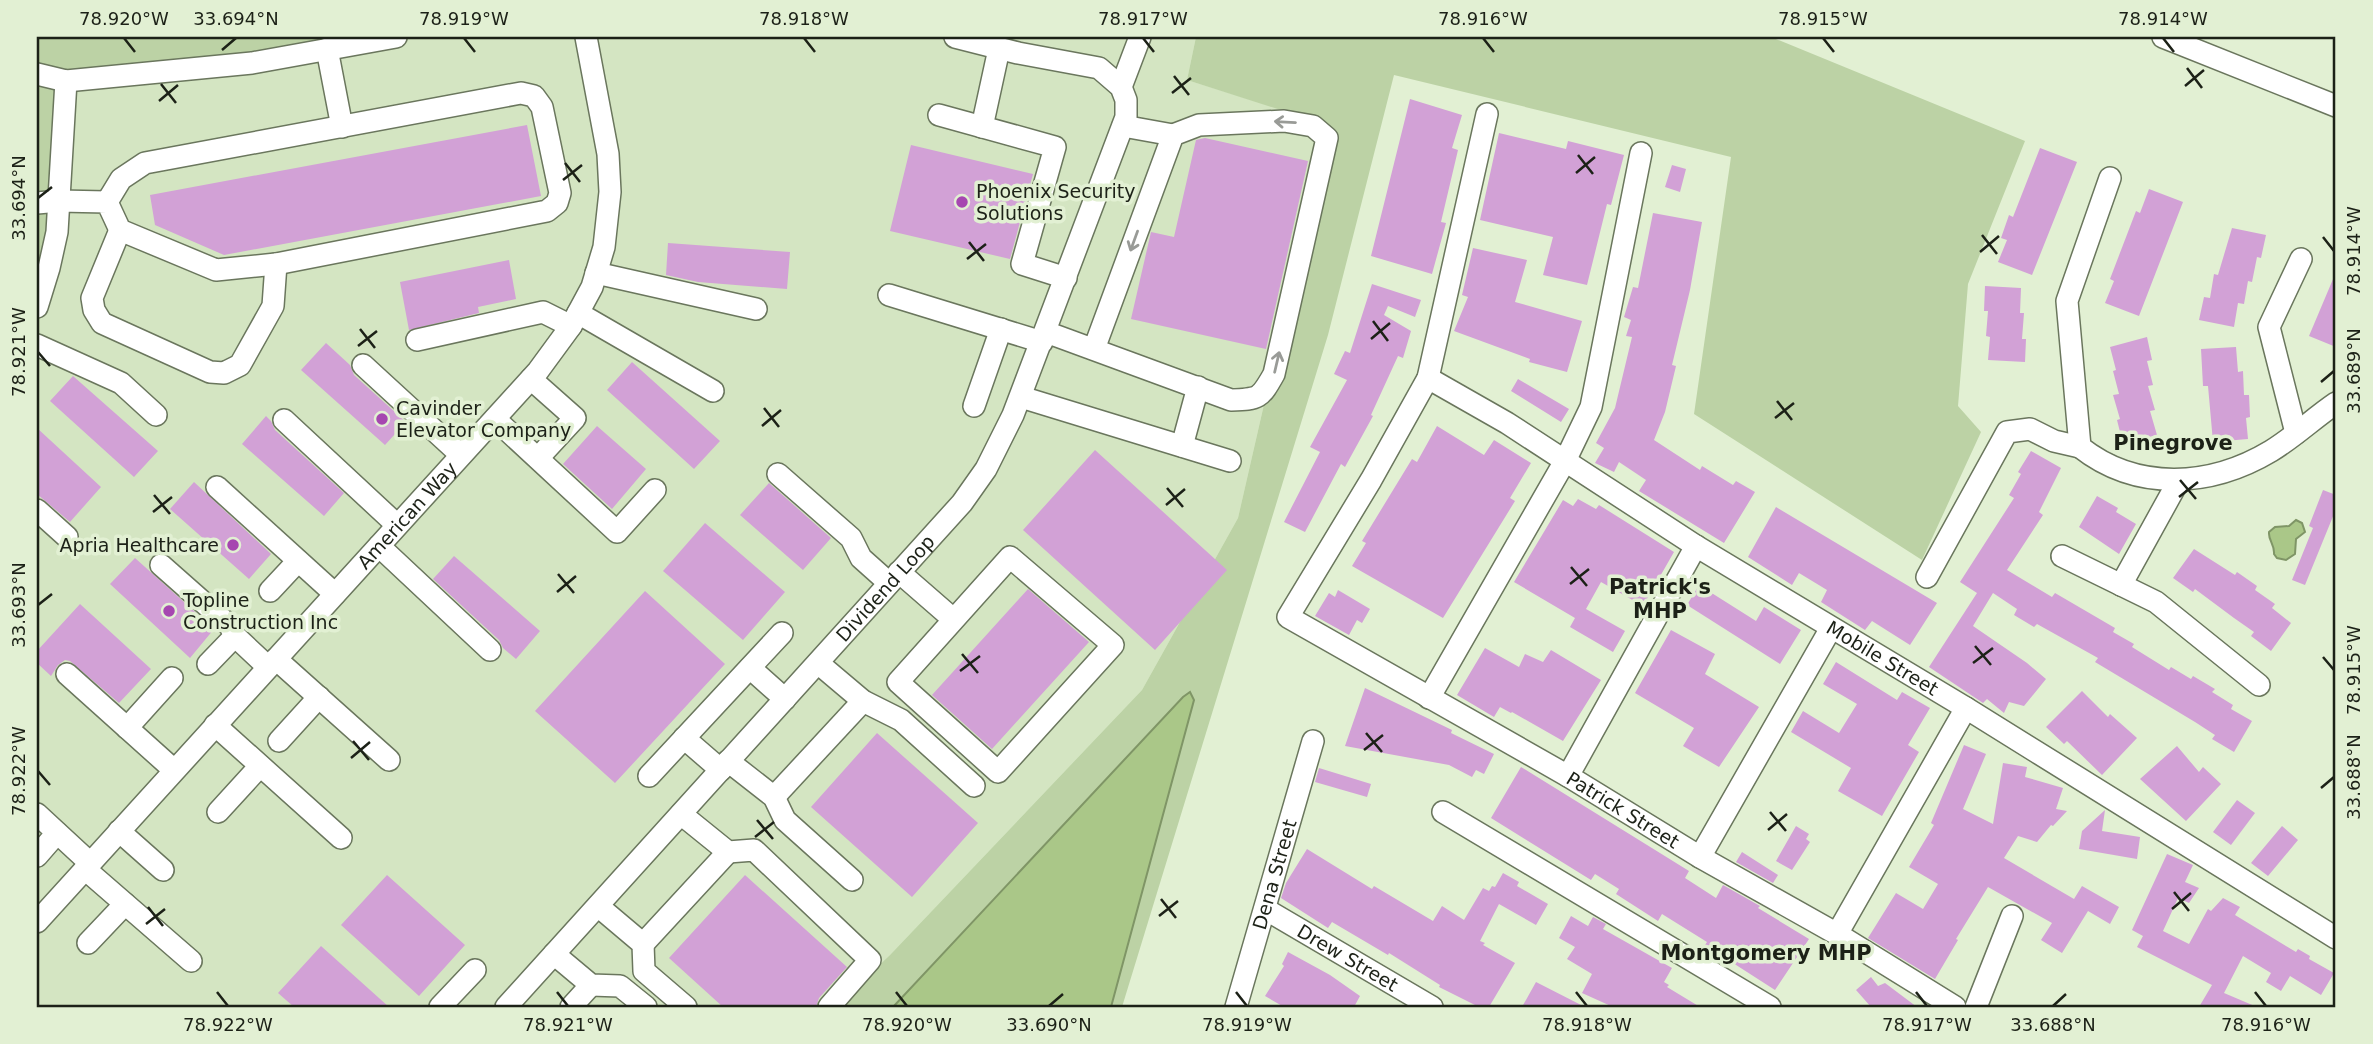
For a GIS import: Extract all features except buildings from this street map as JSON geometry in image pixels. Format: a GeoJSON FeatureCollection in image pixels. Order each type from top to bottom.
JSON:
{"type":"FeatureCollection","features":[{"type":"Feature","properties":{"kind":"street","name":"American Way"},"geometry":{"type":"LineString","coordinates":[[38,917],[531,379],[574,320],[592,287],[604,247],[610,180],[608,154],[586,37]]}},
{"type":"Feature","properties":{"kind":"street"},"geometry":{"type":"LineString","coordinates":[[955,37],[1099,68],[1121,87],[1140,37]]}},
{"type":"Feature","properties":{"kind":"street"},"geometry":{"type":"LineString","coordinates":[[2163,37],[2336,106]]}},
{"type":"Feature","properties":{"kind":"street"},"geometry":{"type":"LineString","coordinates":[[37,74],[66,81],[251,63],[383,38]]}},
{"type":"Feature","properties":{"kind":"street"},"geometry":{"type":"LineString","coordinates":[[982,127],[999,48]]}},
{"type":"Feature","properties":{"kind":"street"},"geometry":{"type":"LineString","coordinates":[[327,49],[342,127]]}},
{"type":"Feature","properties":{"kind":"street"},"geometry":{"type":"LineString","coordinates":[[37,307],[57,232],[66,81]]}},
{"type":"Feature","properties":{"kind":"street","name":"Dividend Loop"},"geometry":{"type":"LineString","coordinates":[[506,1007],[962,503],[986,469],[1021,397],[1123,126],[1126,100],[1121,87]]}},
{"type":"Feature","properties":{"kind":"street"},"geometry":{"type":"LineString","coordinates":[[521,93],[534,96],[541,107],[560,193],[557,203],[547,211],[276,264],[216,270],[120,230],[107,202],[121,179],[145,163],[521,93]]}},
{"type":"Feature","properties":{"kind":"street"},"geometry":{"type":"LineString","coordinates":[[1428,378],[1487,114]]}},
{"type":"Feature","properties":{"kind":"street"},"geometry":{"type":"LineString","coordinates":[[939,115],[1055,147],[1022,264],[1066,278]]}},
{"type":"Feature","properties":{"kind":"street"},"geometry":{"type":"LineString","coordinates":[[889,295],[1001,329],[1094,349],[1231,400],[1255,399],[1264,391],[1274,374],[1327,138],[1313,126],[1284,121],[1199,125],[1173,135],[1123,126]]}},
{"type":"Feature","properties":{"kind":"street"},"geometry":{"type":"LineString","coordinates":[[1094,349],[1173,135]]}},
{"type":"Feature","properties":{"kind":"street"},"geometry":{"type":"LineString","coordinates":[[1429,698],[1565,461],[1591,407],[1641,153]]}},
{"type":"Feature","properties":{"kind":"street"},"geometry":{"type":"LineString","coordinates":[[2080,447],[2067,301],[2110,178]]}},
{"type":"Feature","properties":{"kind":"street"},"geometry":{"type":"LineString","coordinates":[[37,203],[107,202]]}},
{"type":"Feature","properties":{"kind":"street"},"geometry":{"type":"LineString","coordinates":[[120,230],[92,298],[98,317],[102,323],[210,372],[224,373],[240,365],[273,306],[276,264]]}},
{"type":"Feature","properties":{"kind":"street"},"geometry":{"type":"LineString","coordinates":[[2296,433],[2269,327],[2301,259]]}},
{"type":"Feature","properties":{"kind":"street"},"geometry":{"type":"LineString","coordinates":[[596,274],[756,309]]}},
{"type":"Feature","properties":{"kind":"street"},"geometry":{"type":"LineString","coordinates":[[417,340],[543,312],[574,320],[713,391]]}},
{"type":"Feature","properties":{"kind":"street"},"geometry":{"type":"LineString","coordinates":[[974,406],[1001,329]]}},
{"type":"Feature","properties":{"kind":"street"},"geometry":{"type":"LineString","coordinates":[[37,345],[121,383],[156,415]]}},
{"type":"Feature","properties":{"kind":"street"},"geometry":{"type":"LineString","coordinates":[[363,365],[461,455]]}},
{"type":"Feature","properties":{"kind":"street","name":"Mobile Street"},"geometry":{"type":"LineString","coordinates":[[1428,378],[1507,423],[1696,546],[1966,708],[2336,938]]}},
{"type":"Feature","properties":{"kind":"street","name":"Patrick Street"},"geometry":{"type":"LineString","coordinates":[[1428,378],[1371,480],[1288,617],[1568,776],[1700,857],[1837,934],[1955,1007]]}},
{"type":"Feature","properties":{"kind":"street"},"geometry":{"type":"LineString","coordinates":[[531,379],[575,418],[538,458]]}},
{"type":"Feature","properties":{"kind":"street"},"geometry":{"type":"LineString","coordinates":[[1182,446],[1198,387]]}},
{"type":"Feature","properties":{"kind":"street"},"geometry":{"type":"LineString","coordinates":[[1021,397],[1230,461]]}},
{"type":"Feature","properties":{"kind":"street"},"geometry":{"type":"LineString","coordinates":[[1927,577],[2007,432],[2030,429],[2054,440],[2080,447],[2094,458],[2132,473],[2161,480],[2194,480],[2234,469],[2271,451],[2336,403]]}},
{"type":"Feature","properties":{"kind":"street"},"geometry":{"type":"LineString","coordinates":[[495,419],[617,532],[656,490]]}},
{"type":"Feature","properties":{"kind":"street"},"geometry":{"type":"LineString","coordinates":[[284,420],[397,526]]}},
{"type":"Feature","properties":{"kind":"street"},"geometry":{"type":"LineString","coordinates":[[778,474],[851,538],[861,558],[953,619]]}},
{"type":"Feature","properties":{"kind":"street"},"geometry":{"type":"LineString","coordinates":[[2121,585],[2179,480]]}},
{"type":"Feature","properties":{"kind":"street"},"geometry":{"type":"LineString","coordinates":[[217,487],[335,594]]}},
{"type":"Feature","properties":{"kind":"street"},"geometry":{"type":"LineString","coordinates":[[37,510],[68,537]]}},
{"type":"Feature","properties":{"kind":"street"},"geometry":{"type":"LineString","coordinates":[[379,546],[490,650]]}},
{"type":"Feature","properties":{"kind":"street"},"geometry":{"type":"LineString","coordinates":[[1568,776],[1696,546]]}},
{"type":"Feature","properties":{"kind":"street"},"geometry":{"type":"LineString","coordinates":[[2062,556],[2156,602],[2259,685]]}},
{"type":"Feature","properties":{"kind":"street"},"geometry":{"type":"LineString","coordinates":[[1010,557],[1114,645],[998,772],[898,682],[953,619],[1010,557]]}},
{"type":"Feature","properties":{"kind":"street"},"geometry":{"type":"LineString","coordinates":[[270,591],[298,561]]}},
{"type":"Feature","properties":{"kind":"street"},"geometry":{"type":"LineString","coordinates":[[162,565],[230,626],[235,636],[319,697],[389,760]]}},
{"type":"Feature","properties":{"kind":"street"},"geometry":{"type":"LineString","coordinates":[[1700,857],[1831,628]]}},
{"type":"Feature","properties":{"kind":"street"},"geometry":{"type":"LineString","coordinates":[[649,776],[782,633]]}},
{"type":"Feature","properties":{"kind":"street"},"geometry":{"type":"LineString","coordinates":[[208,664],[235,636]]}},
{"type":"Feature","properties":{"kind":"street"},"geometry":{"type":"LineString","coordinates":[[818,663],[863,701],[901,720],[974,786]]}},
{"type":"Feature","properties":{"kind":"street"},"geometry":{"type":"LineString","coordinates":[[750,668],[785,699]]}},
{"type":"Feature","properties":{"kind":"street"},"geometry":{"type":"LineString","coordinates":[[67,674],[174,770]]}},
{"type":"Feature","properties":{"kind":"street"},"geometry":{"type":"LineString","coordinates":[[128,728],[172,678]]}},
{"type":"Feature","properties":{"kind":"street"},"geometry":{"type":"LineString","coordinates":[[279,741],[319,697]]}},
{"type":"Feature","properties":{"kind":"street"},"geometry":{"type":"LineString","coordinates":[[774,797],[863,701]]}},
{"type":"Feature","properties":{"kind":"street"},"geometry":{"type":"LineString","coordinates":[[1837,934],[1966,708]]}},
{"type":"Feature","properties":{"kind":"street"},"geometry":{"type":"LineString","coordinates":[[215,725],[341,838]]}},
{"type":"Feature","properties":{"kind":"street"},"geometry":{"type":"LineString","coordinates":[[684,738],[774,797],[785,820],[852,880]]}},
{"type":"Feature","properties":{"kind":"street","name":"Dena Street"},"geometry":{"type":"LineString","coordinates":[[1236,1007],[1313,741]]}},
{"type":"Feature","properties":{"kind":"street"},"geometry":{"type":"LineString","coordinates":[[218,812],[260,766]]}},
{"type":"Feature","properties":{"kind":"street"},"geometry":{"type":"LineString","coordinates":[[1443,811],[1770,1007]]}},
{"type":"Feature","properties":{"kind":"street"},"geometry":{"type":"LineString","coordinates":[[37,814],[125,904],[191,961]]}},
{"type":"Feature","properties":{"kind":"street"},"geometry":{"type":"LineString","coordinates":[[681,814],[728,852]]}},
{"type":"Feature","properties":{"kind":"street"},"geometry":{"type":"LineString","coordinates":[[119,831],[163,870]]}},
{"type":"Feature","properties":{"kind":"street"},"geometry":{"type":"LineString","coordinates":[[37,856],[57,833]]}},
{"type":"Feature","properties":{"kind":"street"},"geometry":{"type":"LineString","coordinates":[[686,1007],[644,971],[643,944],[728,852],[754,850],[870,960],[829,1007]]}},
{"type":"Feature","properties":{"kind":"street"},"geometry":{"type":"LineString","coordinates":[[88,943],[125,904]]}},
{"type":"Feature","properties":{"kind":"street"},"geometry":{"type":"LineString","coordinates":[[598,906],[643,944]]}},
{"type":"Feature","properties":{"kind":"street","name":"Drew Street"},"geometry":{"type":"LineString","coordinates":[[1265,909],[1433,1007]]}},
{"type":"Feature","properties":{"kind":"street"},"geometry":{"type":"LineString","coordinates":[[1976,1007],[2012,916]]}},
{"type":"Feature","properties":{"kind":"street"},"geometry":{"type":"LineString","coordinates":[[554,954],[591,985],[620,986],[646,1007]]}},
{"type":"Feature","properties":{"kind":"street"},"geometry":{"type":"LineString","coordinates":[[440,1007],[475,970]]}},
{"type":"Feature","properties":{"kind":"street"},"geometry":{"type":"LineString","coordinates":[[571,1007],[591,985]]}},
{"type":"Feature","properties":{"kind":"shaded area"},"geometry":{"type":"Polygon","coordinates":[[[37,37],[396,37],[66,81],[37,307],[37,37]]]}},
{"type":"Feature","properties":{"kind":"shaded area"},"geometry":{"type":"Polygon","coordinates":[[[396,37],[1196,37],[1187,80],[1328,124],[1238,518],[1142,690],[890,955],[835,1007],[37,1007],[37,307],[66,81],[396,37]]]}},
{"type":"Feature","properties":{"kind":"shaded area"},"geometry":{"type":"Polygon","coordinates":[[[1196,37],[1771,37],[2025,141],[1968,284],[1958,406],[1981,432],[1922,560],[1694,414],[1731,157],[1394,75],[1328,335],[1122,1007],[835,1007],[890,955],[1142,690],[1238,518],[1328,125],[1187,80],[1196,37]]]}},
{"type":"Feature","properties":{"kind":"shaded area"},"geometry":{"type":"Polygon","coordinates":[[[2296,520],[2302,523],[2305,532],[2296,539],[2295,554],[2286,560],[2277,558],[2269,532],[2275,527],[2289,526],[2296,520]]]}},
{"type":"Feature","properties":{"kind":"shaded area"},"geometry":{"type":"Polygon","coordinates":[[[1190,692],[1194,700],[1111,1007],[893,1007],[1183,697],[1190,692]]]}},
{"type":"Feature","properties":{"kind":"place","name":"Phoenix Security Solutions"},"geometry":{"type":"Point","coordinates":[962,202]}},
{"type":"Feature","properties":{"kind":"place","name":"Cavinder Elevator Company"},"geometry":{"type":"Point","coordinates":[382,419]}},
{"type":"Feature","properties":{"kind":"place","name":"Apria Healthcare"},"geometry":{"type":"Point","coordinates":[233,545]}},
{"type":"Feature","properties":{"kind":"place","name":"Topline Construction Inc"},"geometry":{"type":"Point","coordinates":[169,611]}},
{"type":"Feature","properties":{"kind":"district","name":"Pinegrove"},"geometry":{"type":"Point","coordinates":[2173,443]}},
{"type":"Feature","properties":{"kind":"district","name":"Patrick's MHP"},"geometry":{"type":"Point","coordinates":[1660,599]}},
{"type":"Feature","properties":{"kind":"district","name":"Montgomery MHP"},"geometry":{"type":"Point","coordinates":[1766,953]}}]}
